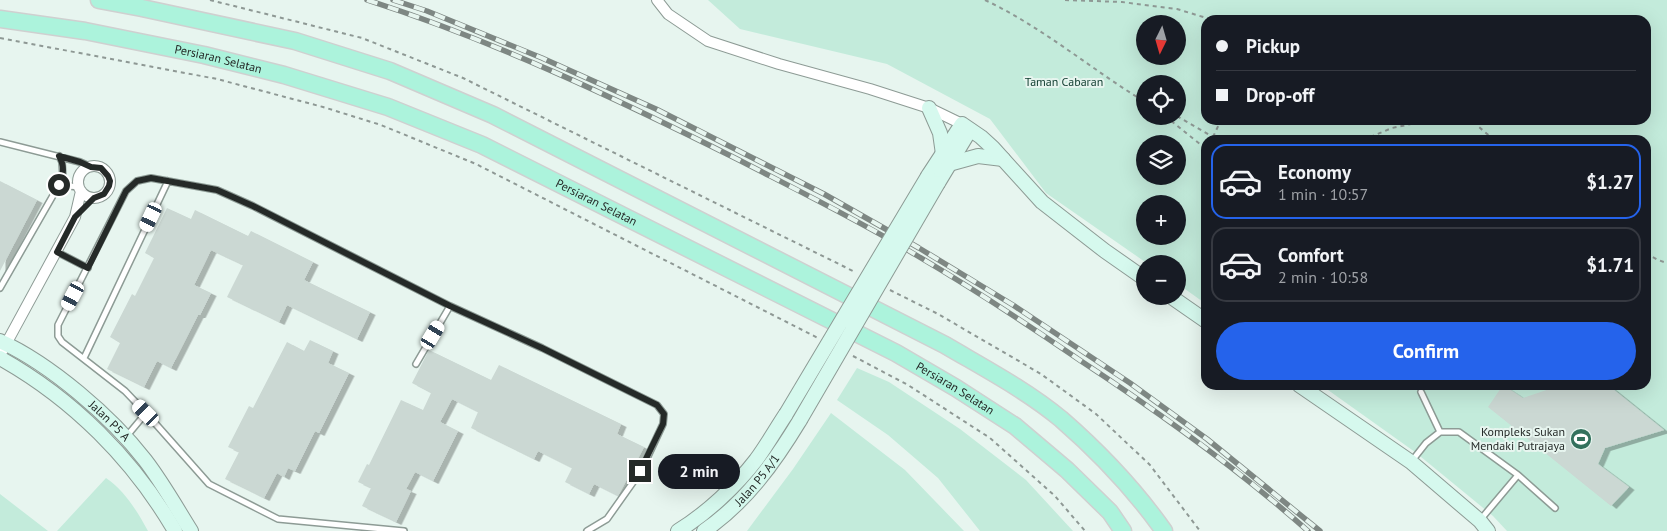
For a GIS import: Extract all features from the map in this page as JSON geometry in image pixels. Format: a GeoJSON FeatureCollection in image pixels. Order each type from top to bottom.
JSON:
{"type":"FeatureCollection","features":[{"type":"Feature","properties":{"kind":"main road"},"geometry":{"type":"LineString","coordinates":[[98,0],[295,41],[390,72],[493,115],[945,345],[1013,385],[1060,418],[1108,462],[1152,513],[1164,531]]}},
{"type":"Feature","properties":{"kind":"main road","name":"Persiaran Selatan"},"geometry":{"type":"LineString","coordinates":[[0,19],[85,31],[204,55],[284,75],[388,107],[482,146],[896,353],[956,388],[1015,426],[1067,470],[1110,512],[1123,531]]}},
{"type":"Feature","properties":{"kind":"street"},"geometry":{"type":"LineString","coordinates":[[657,0],[668,14],[708,41],[929,108],[966,127],[981,137],[1042,202],[1105,252],[1136,273]]}},
{"type":"Feature","properties":{"kind":"street"},"geometry":{"type":"LineString","coordinates":[[929,108],[940,133],[946,159]]}},
{"type":"Feature","properties":{"kind":"street"},"geometry":{"type":"LineString","coordinates":[[933,179],[966,127]]}},
{"type":"Feature","properties":{"kind":"street"},"geometry":{"type":"LineString","coordinates":[[946,159],[978,156],[1003,159]]}},
{"type":"Feature","properties":{"kind":"street"},"geometry":{"type":"LineString","coordinates":[[2,350],[75,217],[80,189],[78,182],[82,172],[91,167],[101,168],[108,176],[109,186],[104,194],[94,198],[75,217]]}},
{"type":"Feature","properties":{"kind":"street","name":"Jalan P5 A/1"},"geometry":{"type":"LineString","coordinates":[[678,531],[717,501],[756,460],[933,179]]}},
{"type":"Feature","properties":{"kind":"street","name":"Jalan P5 A/1"},"geometry":{"type":"LineString","coordinates":[[704,531],[720,520],[748,493],[778,457],[933,179]]}},
{"type":"Feature","properties":{"kind":"street"},"geometry":{"type":"LineString","coordinates":[[80,189],[89,197],[94,198]]}},
{"type":"Feature","properties":{"kind":"street"},"geometry":{"type":"LineString","coordinates":[[1183,305],[1201,318]]}},
{"type":"Feature","properties":{"kind":"street","name":"Jalan P5 A"},"geometry":{"type":"LineString","coordinates":[[2,350],[66,383],[126,437],[155,475],[190,531]]}},
{"type":"Feature","properties":{"kind":"street","name":"Jalan P5 A"},"geometry":{"type":"LineString","coordinates":[[2,350],[24,372],[78,412],[126,460],[164,512],[175,531]]}},
{"type":"Feature","properties":{"kind":"street"},"geometry":{"type":"LineString","coordinates":[[1306,390],[1411,462],[1484,526]]}},
{"type":"Feature","properties":{"kind":"street"},"geometry":{"type":"LineString","coordinates":[[163,531],[164,512]]}},
{"type":"Feature","properties":{"kind":"lane"},"geometry":{"type":"LineString","coordinates":[[0,142],[59,156],[91,167]]}},
{"type":"Feature","properties":{"kind":"lane"},"geometry":{"type":"LineString","coordinates":[[0,288],[59,185],[63,168],[59,156]]}},
{"type":"Feature","properties":{"kind":"lane"},"geometry":{"type":"LineString","coordinates":[[404,531],[278,519],[210,484],[125,392],[62,342],[58,336],[58,325],[126,191],[137,181],[151,178],[217,190],[253,206],[450,306],[542,348],[657,405],[664,414],[663,424],[640,471],[607,519],[587,531]]}},
{"type":"Feature","properties":{"kind":"lane"},"geometry":{"type":"LineString","coordinates":[[84,358],[168,182]]}},
{"type":"Feature","properties":{"kind":"lane"},"geometry":{"type":"LineString","coordinates":[[59,185],[80,189]]}},
{"type":"Feature","properties":{"kind":"lane"},"geometry":{"type":"LineString","coordinates":[[57,252],[88,268]]}},
{"type":"Feature","properties":{"kind":"lane"},"geometry":{"type":"LineString","coordinates":[[416,364],[450,306]]}},
{"type":"Feature","properties":{"kind":"lane"},"geometry":{"type":"LineString","coordinates":[[1421,392],[1440,432]]}},
{"type":"Feature","properties":{"kind":"lane"},"geometry":{"type":"LineString","coordinates":[[126,437],[146,413]]}},
{"type":"Feature","properties":{"kind":"lane"},"geometry":{"type":"LineString","coordinates":[[1411,462],[1426,443],[1440,432],[1459,432],[1518,474],[1555,508]]}},
{"type":"Feature","properties":{"kind":"lane"},"geometry":{"type":"LineString","coordinates":[[1484,526],[1518,474]]}},
{"type":"Feature","properties":{"kind":"path"},"geometry":{"type":"LineString","coordinates":[[985,0],[1015,14],[1136,96]]}},
{"type":"Feature","properties":{"kind":"path"},"geometry":{"type":"LineString","coordinates":[[1065,0],[1122,2],[1178,9],[1201,16]]}},
{"type":"Feature","properties":{"kind":"path"},"geometry":{"type":"LineString","coordinates":[[0,38],[217,79],[323,107],[381,125],[476,164],[823,340]]}},
{"type":"Feature","properties":{"kind":"path"},"geometry":{"type":"LineString","coordinates":[[1186,121],[1210,135]]}},
{"type":"Feature","properties":{"kind":"path"},"geometry":{"type":"LineString","coordinates":[[1176,125],[1201,145]]}},
{"type":"Feature","properties":{"kind":"path"},"geometry":{"type":"LineString","coordinates":[[1375,135],[1406,125]]}},
{"type":"Feature","properties":{"kind":"path"},"geometry":{"type":"LineString","coordinates":[[1478,125],[1488,135]]}},
{"type":"Feature","properties":{"kind":"path"},"geometry":{"type":"LineString","coordinates":[[1651,256],[1667,263]]}},
{"type":"Feature","properties":{"kind":"path"},"geometry":{"type":"LineString","coordinates":[[848,354],[908,385],[990,438],[1055,496],[1085,531]]}},
{"type":"Feature","properties":{"kind":"green space","name":"Taman Cabaran"},"geometry":{"type":"Polygon","coordinates":[[[708,0],[1667,0],[1667,531],[1507,531],[1493,516],[1415,452],[1328,390],[1651,390],[1651,135],[1201,135],[1201,300],[1186,290],[1186,255],[1136,256],[1046,193],[990,119],[887,64],[740,29],[708,0]]]}},
{"type":"Feature","properties":{"kind":"green space"},"geometry":{"type":"Polygon","coordinates":[[[857,368],[889,382],[960,429],[1026,480],[1073,531],[980,531],[938,478],[888,435],[837,400],[857,368]]]}},
{"type":"Feature","properties":{"kind":"green space"},"geometry":{"type":"Polygon","coordinates":[[[831,413],[905,470],[964,531],[747,531],[793,469],[831,413]]]}},
{"type":"Feature","properties":{"kind":"green space"},"geometry":{"type":"Polygon","coordinates":[[[106,478],[125,495],[148,531],[57,531],[106,478]]]}},
{"type":"Feature","properties":{"kind":"green space"},"geometry":{"type":"Polygon","coordinates":[[[0,494],[48,531],[0,531],[0,494]]]}},
{"type":"Feature","properties":{"kind":"building"},"geometry":{"type":"Polygon","coordinates":[[[0,181],[37,200],[0,271],[0,181]]]}},
{"type":"Feature","properties":{"kind":"building"},"geometry":{"type":"Polygon","coordinates":[[[167,208],[191,219],[195,210],[248,236],[251,231],[313,262],[304,280],[370,312],[357,339],[287,305],[279,322],[227,297],[243,265],[211,250],[194,285],[211,293],[171,368],[157,361],[144,387],[107,369],[120,343],[110,337],[132,294],[135,296],[154,258],[145,253],[167,208]]]}},
{"type":"Feature","properties":{"kind":"building"},"geometry":{"type":"Polygon","coordinates":[[[310,340],[333,351],[328,363],[349,373],[319,433],[315,431],[295,471],[288,468],[284,477],[277,473],[264,498],[225,479],[239,452],[228,447],[249,406],[253,408],[287,342],[304,351],[310,340]]]}},
{"type":"Feature","properties":{"kind":"building"},"geometry":{"type":"Polygon","coordinates":[[[429,350],[491,380],[499,365],[621,424],[617,434],[644,447],[618,496],[594,484],[589,494],[565,482],[572,468],[538,451],[534,459],[471,428],[478,412],[452,399],[440,422],[458,431],[433,481],[415,472],[406,489],[411,491],[396,522],[362,506],[371,488],[358,482],[367,464],[369,465],[401,400],[423,410],[431,393],[412,383],[429,350]]]}},
{"type":"Feature","properties":{"kind":"building","name":"Kompleks Sukan Mendaki Putrajaya"},"geometry":{"type":"Polygon","coordinates":[[[1500,390],[1511,390],[1523,398],[1546,390],[1614,390],[1664,430],[1605,448],[1598,464],[1629,487],[1611,506],[1488,407],[1500,390]]]}},
{"type":"Feature","properties":{"kind":"railway"},"geometry":{"type":"LineString","coordinates":[[367,0],[415,16],[555,72],[737,159],[872,230],[979,293],[1140,401],[1226,463],[1308,531]]}},
{"type":"Feature","properties":{"kind":"railway"},"geometry":{"type":"LineString","coordinates":[[393,0],[427,11],[542,58],[656,109],[824,194],[919,248],[1013,305],[1130,383],[1207,439],[1320,531]]}},
{"type":"Feature","properties":{"kind":"place","name":"Kompleks Sukan Mendaki Putrajaya"},"geometry":{"type":"Point","coordinates":[1581,439]}},
{"type":"Feature","properties":{"kind":"route"},"geometry":{"type":"LineString","coordinates":[[59,185],[63,168],[59,156],[91,167],[101,168],[105,171],[110,181],[104,194],[94,198],[75,217],[57,252],[88,268],[126,191],[137,181],[151,178],[193,185],[217,190],[253,206],[450,306],[542,348],[657,405],[664,414],[663,424],[640,471]]}}]}
